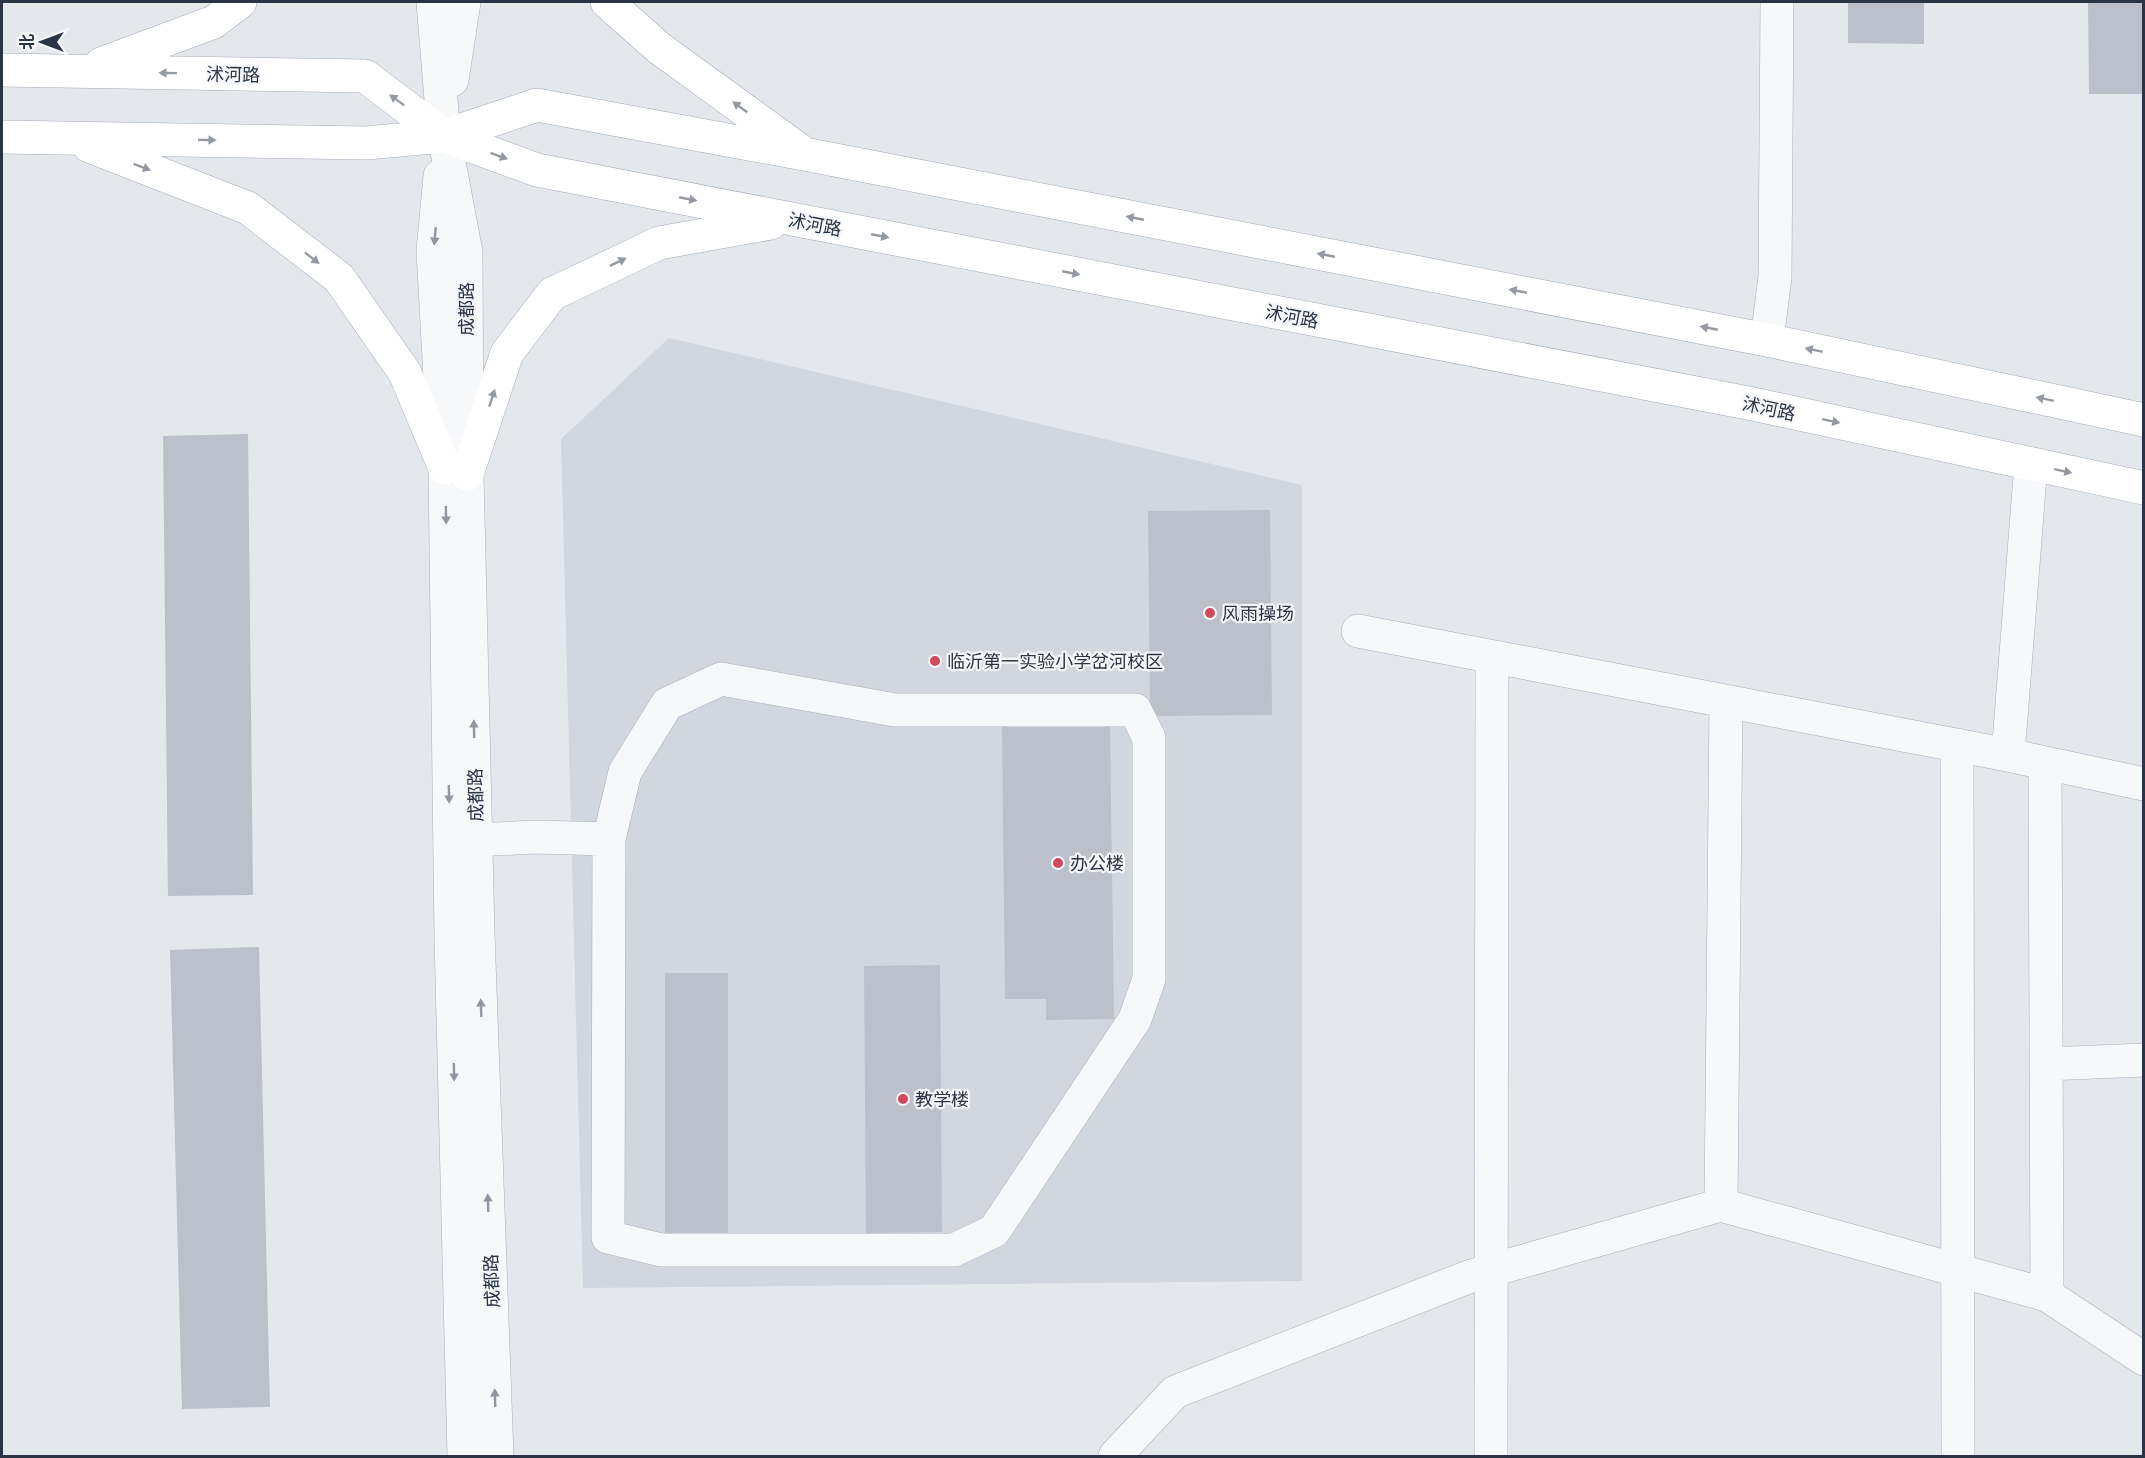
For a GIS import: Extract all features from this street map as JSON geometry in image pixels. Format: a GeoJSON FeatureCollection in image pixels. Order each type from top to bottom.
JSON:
{"type":"FeatureCollection","features":[{"type":"Feature","properties":{"kind":"main road"},"geometry":{"type":"LineString","coordinates":[[82,71],[214,22],[240,2]]}},
{"type":"Feature","properties":{"kind":"main road"},"geometry":{"type":"LineString","coordinates":[[607,2],[659,48],[804,154]]}},
{"type":"Feature","properties":{"kind":"main road","name":"沭河路"},"geometry":{"type":"LineString","coordinates":[[2,70],[365,76],[444,136],[537,170],[1753,404],[2144,488]]}},
{"type":"Feature","properties":{"kind":"main road","name":"沭河路"},"geometry":{"type":"LineString","coordinates":[[2,137],[366,143],[444,136],[537,105],[1767,339],[2144,420]]}},
{"type":"Feature","properties":{"kind":"main road"},"geometry":{"type":"LineString","coordinates":[[68,138],[248,208],[339,278],[405,373],[456,471]]}},
{"type":"Feature","properties":{"kind":"main road"},"geometry":{"type":"LineString","coordinates":[[456,471],[507,353],[552,294],[659,243],[790,219]]}},
{"type":"Feature","properties":{"kind":"street","name":"成都路"},"geometry":{"type":"LineString","coordinates":[[434,2],[444,136],[466,252],[456,471],[451,938],[464,1456]]}},
{"type":"Feature","properties":{"kind":"street","name":"成都路"},"geometry":{"type":"LineString","coordinates":[[444,136],[464,2]]}},
{"type":"Feature","properties":{"kind":"street"},"geometry":{"type":"LineString","coordinates":[[1767,339],[1775,277],[1777,2]]}},
{"type":"Feature","properties":{"kind":"street"},"geometry":{"type":"LineString","coordinates":[[2008,755],[2031,464]]}},
{"type":"Feature","properties":{"kind":"street","name":"成都路"},"geometry":{"type":"LineString","coordinates":[[456,471],[476,840],[497,1456]]}},
{"type":"Feature","properties":{"kind":"street"},"geometry":{"type":"LineString","coordinates":[[1358,631],[1957,745],[2144,784]]}},
{"type":"Feature","properties":{"kind":"street"},"geometry":{"type":"LineString","coordinates":[[1491,1456],[1492,657]]}},
{"type":"Feature","properties":{"kind":"street"},"geometry":{"type":"LineString","coordinates":[[721,679],[895,710],[1135,710],[1149,738],[1149,979],[1135,1019],[994,1231],[954,1250],[662,1250],[608,1237],[609,839],[625,772],[667,704],[721,679]]}},
{"type":"Feature","properties":{"kind":"street"},"geometry":{"type":"LineString","coordinates":[[1721,1205],[1726,702]]}},
{"type":"Feature","properties":{"kind":"street"},"geometry":{"type":"LineString","coordinates":[[1957,745],[1958,1456]]}},
{"type":"Feature","properties":{"kind":"street"},"geometry":{"type":"LineString","coordinates":[[2045,763],[2047,1295]]}},
{"type":"Feature","properties":{"kind":"street"},"geometry":{"type":"LineString","coordinates":[[476,840],[535,837],[609,839]]}},
{"type":"Feature","properties":{"kind":"street"},"geometry":{"type":"LineString","coordinates":[[2046,1064],[2144,1060]]}},
{"type":"Feature","properties":{"kind":"street"},"geometry":{"type":"LineString","coordinates":[[1115,1456],[1175,1392],[1471,1276],[1721,1205],[2047,1295],[2144,1359]]}},
{"type":"Feature","properties":{"kind":"shaded area","name":"临沂第一实验小学岔河校区"},"geometry":{"type":"Polygon","coordinates":[[[669,338],[1302,485],[1302,1281],[583,1288],[561,439],[669,338]]]}},
{"type":"Feature","properties":{"kind":"building"},"geometry":{"type":"Polygon","coordinates":[[[1848,2],[1924,2],[1924,44],[1848,43],[1848,2]]]}},
{"type":"Feature","properties":{"kind":"building"},"geometry":{"type":"Polygon","coordinates":[[[2088,2],[2144,2],[2144,94],[2089,94],[2088,2]]]}},
{"type":"Feature","properties":{"kind":"building"},"geometry":{"type":"Polygon","coordinates":[[[248,434],[253,895],[168,896],[163,436],[248,434]]]}},
{"type":"Feature","properties":{"kind":"building","name":"风雨操场"},"geometry":{"type":"Polygon","coordinates":[[[1270,510],[1272,715],[1150,716],[1148,511],[1270,510]]]}},
{"type":"Feature","properties":{"kind":"building","name":"办公楼"},"geometry":{"type":"Polygon","coordinates":[[[1110,726],[1114,1019],[1046,1020],[1046,999],[1005,999],[1002,727],[1110,726]]]}},
{"type":"Feature","properties":{"kind":"building"},"geometry":{"type":"Polygon","coordinates":[[[259,947],[270,1407],[182,1409],[170,950],[259,947]]]}},
{"type":"Feature","properties":{"kind":"building","name":"教学楼"},"geometry":{"type":"Polygon","coordinates":[[[940,965],[942,1232],[866,1233],[864,966],[940,965]]]}},
{"type":"Feature","properties":{"kind":"building"},"geometry":{"type":"Polygon","coordinates":[[[665,973],[728,973],[728,1234],[665,1234],[665,973]]]}},
{"type":"Feature","properties":{"kind":"place","name":"风雨操场"},"geometry":{"type":"Point","coordinates":[1210,613]}},
{"type":"Feature","properties":{"kind":"place","name":"临沂第一实验小学岔河校区"},"geometry":{"type":"Point","coordinates":[935,661]}},
{"type":"Feature","properties":{"kind":"place","name":"办公楼"},"geometry":{"type":"Point","coordinates":[1058,863]}},
{"type":"Feature","properties":{"kind":"place","name":"教学楼"},"geometry":{"type":"Point","coordinates":[903,1099]}}]}
